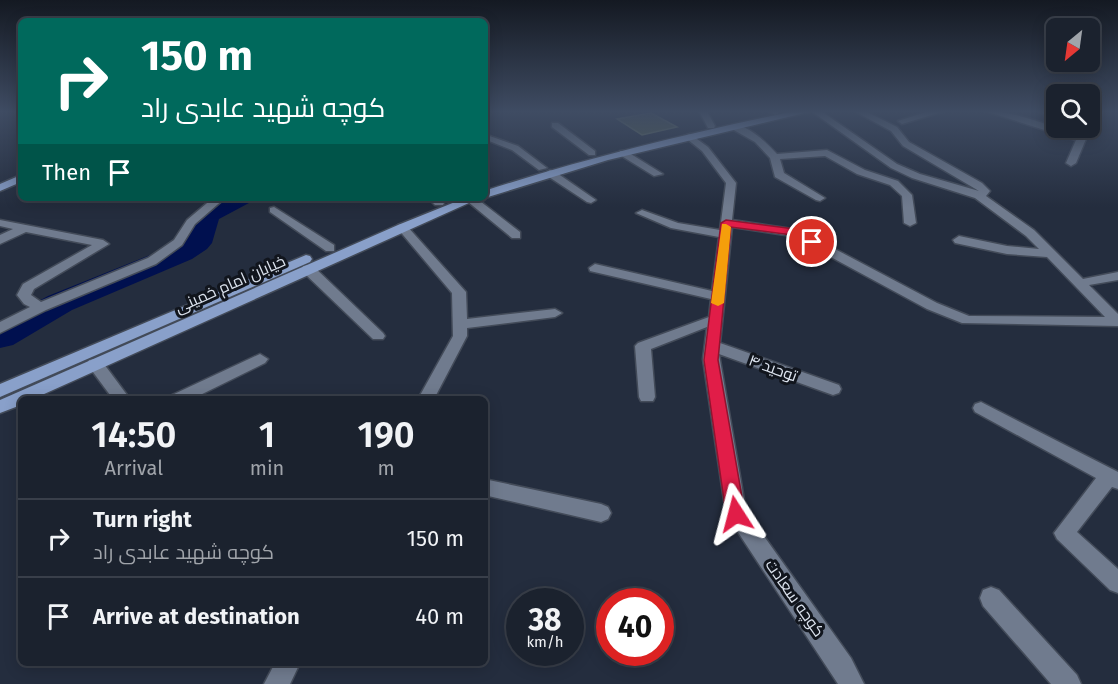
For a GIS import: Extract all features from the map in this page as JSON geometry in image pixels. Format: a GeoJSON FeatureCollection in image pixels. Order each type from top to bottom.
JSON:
{"type":"FeatureCollection","features":[{"type":"Feature","properties":{"kind":"main road","name":"خیابان امام خمینی"},"geometry":{"type":"LineString","coordinates":[[488,193],[592,153],[636,143]]}},
{"type":"Feature","properties":{"kind":"main road","name":"خیابان امام خمینی"},"geometry":{"type":"LineString","coordinates":[[488,186],[665,143]]}},
{"type":"Feature","properties":{"kind":"main road"},"geometry":{"type":"LineString","coordinates":[[0,179],[18,170]]}},
{"type":"Feature","properties":{"kind":"main road"},"geometry":{"type":"LineString","coordinates":[[0,188],[18,179]]}},
{"type":"Feature","properties":{"kind":"main road","name":"خیابان امام خمینی"},"geometry":{"type":"LineString","coordinates":[[0,391],[434,201]]}},
{"type":"Feature","properties":{"kind":"main road","name":"خیابان امام خمینی"},"geometry":{"type":"LineString","coordinates":[[24,396],[402,227],[467,201]]}},
{"type":"Feature","properties":{"kind":"main road","name":"خیابان امام خمینی"},"geometry":{"type":"LineString","coordinates":[[0,407],[18,399]]}},
{"type":"Feature","properties":{"kind":"street"},"geometry":{"type":"LineString","coordinates":[[502,143],[514,148],[591,200]]}},
{"type":"Feature","properties":{"kind":"street"},"geometry":{"type":"LineString","coordinates":[[579,143],[592,153]]}},
{"type":"Feature","properties":{"kind":"street","name":"کوچه سعادت"},"geometry":{"type":"LineString","coordinates":[[697,143],[705,149],[731,183],[711,360],[736,514],[842,667],[851,684]]}},
{"type":"Feature","properties":{"kind":"street"},"geometry":{"type":"LineString","coordinates":[[761,143],[776,157],[779,175],[820,198]]}},
{"type":"Feature","properties":{"kind":"street"},"geometry":{"type":"LineString","coordinates":[[861,143],[894,166],[916,176],[979,196],[1030,233],[1118,322]]}},
{"type":"Feature","properties":{"kind":"street"},"geometry":{"type":"LineString","coordinates":[[905,143],[978,185],[985,191],[979,196]]}},
{"type":"Feature","properties":{"kind":"street"},"geometry":{"type":"LineString","coordinates":[[1071,163],[1079,143]]}},
{"type":"Feature","properties":{"kind":"street"},"geometry":{"type":"LineString","coordinates":[[623,153],[658,174]]}},
{"type":"Feature","properties":{"kind":"street"},"geometry":{"type":"LineString","coordinates":[[776,157],[828,153],[861,171],[894,183],[907,195],[910,223]]}},
{"type":"Feature","properties":{"kind":"street"},"geometry":{"type":"LineString","coordinates":[[0,328],[41,307],[152,261],[178,242],[191,222],[216,201]]}},
{"type":"Feature","properties":{"kind":"street"},"geometry":{"type":"LineString","coordinates":[[481,201],[516,235]]}},
{"type":"Feature","properties":{"kind":"street"},"geometry":{"type":"LineString","coordinates":[[274,210],[330,248]]}},
{"type":"Feature","properties":{"kind":"street"},"geometry":{"type":"LineString","coordinates":[[642,213],[675,226],[795,232],[932,306],[967,320],[1118,322]]}},
{"type":"Feature","properties":{"kind":"street"},"geometry":{"type":"LineString","coordinates":[[0,223],[103,244],[28,286],[24,295],[29,301],[41,307]]}},
{"type":"Feature","properties":{"kind":"street"},"geometry":{"type":"LineString","coordinates":[[402,227],[459,292],[460,336],[428,396]]}},
{"type":"Feature","properties":{"kind":"street"},"geometry":{"type":"LineString","coordinates":[[0,240],[24,228]]}},
{"type":"Feature","properties":{"kind":"street"},"geometry":{"type":"LineString","coordinates":[[959,240],[1007,250],[1050,254]]}},
{"type":"Feature","properties":{"kind":"street"},"geometry":{"type":"LineString","coordinates":[[595,268],[718,297]]}},
{"type":"Feature","properties":{"kind":"street"},"geometry":{"type":"LineString","coordinates":[[308,269],[378,336]]}},
{"type":"Feature","properties":{"kind":"street"},"geometry":{"type":"LineString","coordinates":[[1080,284],[1118,276]]}},
{"type":"Feature","properties":{"kind":"street"},"geometry":{"type":"LineString","coordinates":[[460,324],[555,313]]}},
{"type":"Feature","properties":{"kind":"street"},"geometry":{"type":"LineString","coordinates":[[647,397],[643,346],[716,320]]}},
{"type":"Feature","properties":{"kind":"street","name":"توحید ۴"},"geometry":{"type":"LineString","coordinates":[[713,346],[832,389]]}},
{"type":"Feature","properties":{"kind":"street"},"geometry":{"type":"LineString","coordinates":[[184,396],[260,359]]}},
{"type":"Feature","properties":{"kind":"street"},"geometry":{"type":"LineString","coordinates":[[95,364],[120,396]]}},
{"type":"Feature","properties":{"kind":"street"},"geometry":{"type":"LineString","coordinates":[[981,408],[1114,479],[1065,533],[1118,583]]}},
{"type":"Feature","properties":{"kind":"street"},"geometry":{"type":"LineString","coordinates":[[488,488],[601,513]]}},
{"type":"Feature","properties":{"kind":"street"},"geometry":{"type":"LineString","coordinates":[[991,598],[1068,684]]}},
{"type":"Feature","properties":{"kind":"street"},"geometry":{"type":"LineString","coordinates":[[277,684],[286,666]]}},
{"type":"Feature","properties":{"kind":"waterway"},"geometry":{"type":"LineString","coordinates":[[0,337],[60,303],[181,253],[197,243],[203,224],[210,213],[233,201]]}},
{"type":"Feature","properties":{"kind":"slow traffic"},"geometry":{"type":"LineString","coordinates":[[718,303],[726,227]]}},
{"type":"Feature","properties":{"kind":"route"},"geometry":{"type":"LineString","coordinates":[[736,514],[711,360],[726,223],[795,232],[812,242]]}}]}
